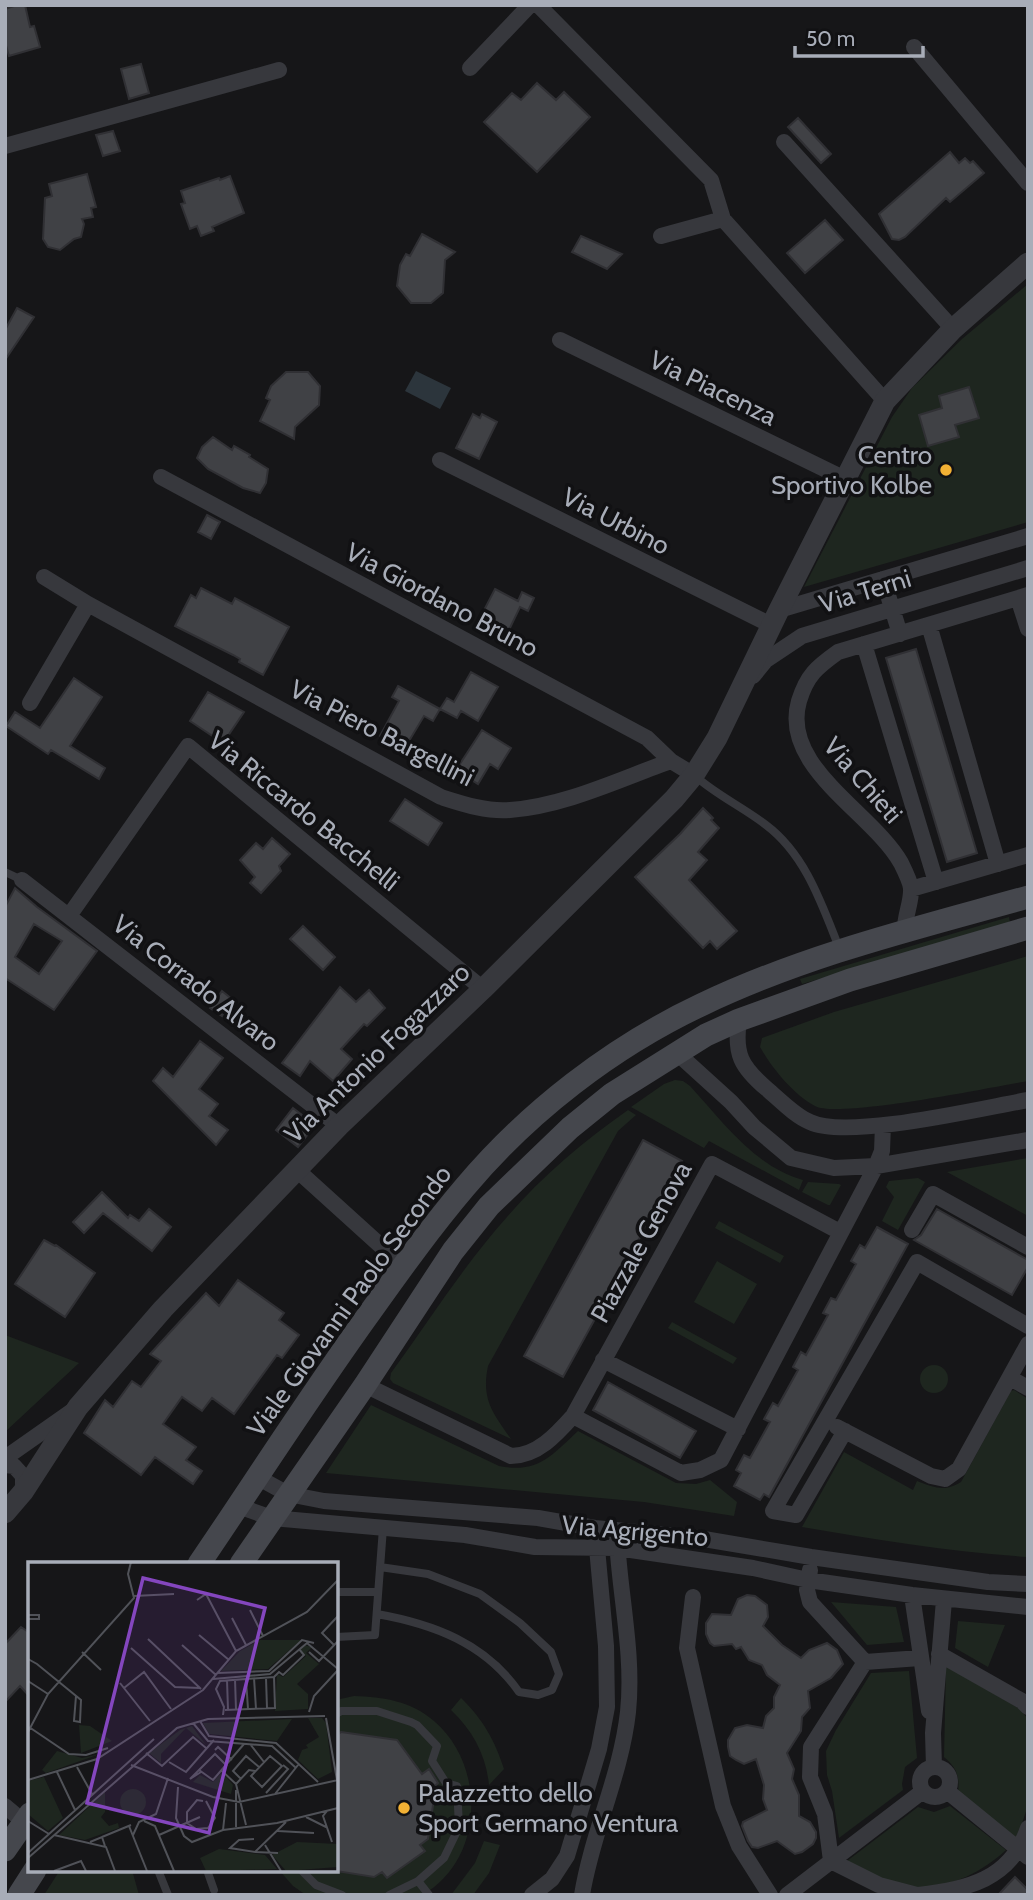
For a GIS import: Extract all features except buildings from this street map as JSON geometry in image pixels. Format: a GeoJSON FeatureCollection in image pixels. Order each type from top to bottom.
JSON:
{"type":"FeatureCollection","features":[{"type":"Feature","properties":{"kind":"main road","name":"Viale Giovanni Paolo Secondo"},"geometry":{"type":"LineString","coordinates":[[200,1562],[326,1373],[404,1266],[465,1187],[545,1106],[586,1074],[632,1044],[698,1006],[766,976],[840,950],[1028,897]]}},
{"type":"Feature","properties":{"kind":"main road","name":"Viale Giovanni Paolo Secondo"},"geometry":{"type":"LineString","coordinates":[[242,1562],[365,1385],[453,1251],[489,1206],[570,1128],[612,1094],[706,1035],[739,1020],[850,980],[1028,928]]}},
{"type":"Feature","properties":{"kind":"main road"},"geometry":{"type":"LineString","coordinates":[[5,1850],[27,1818]]}},
{"type":"Feature","properties":{"kind":"main road"},"geometry":{"type":"LineString","coordinates":[[19,1895],[34,1872]]}},
{"type":"Feature","properties":{"kind":"street"},"geometry":{"type":"LineString","coordinates":[[470,68],[530,5]]}},
{"type":"Feature","properties":{"kind":"street"},"geometry":{"type":"LineString","coordinates":[[538,5],[711,180],[723,219],[885,401]]}},
{"type":"Feature","properties":{"kind":"street"},"geometry":{"type":"LineString","coordinates":[[914,47],[1028,183]]}},
{"type":"Feature","properties":{"kind":"street"},"geometry":{"type":"LineString","coordinates":[[5,146],[279,69]]}},
{"type":"Feature","properties":{"kind":"street"},"geometry":{"type":"LineString","coordinates":[[784,142],[953,329]]}},
{"type":"Feature","properties":{"kind":"street"},"geometry":{"type":"LineString","coordinates":[[661,236],[723,219]]}},
{"type":"Feature","properties":{"kind":"street","name":"Via Antonio Fogazzaro"},"geometry":{"type":"LineString","coordinates":[[5,1513],[23,1492],[78,1407],[163,1309],[340,1126],[483,989],[674,799],[694,775],[717,738],[885,401],[953,329],[1028,262]]}},
{"type":"Feature","properties":{"kind":"street","name":"Via Piacenza"},"geometry":{"type":"LineString","coordinates":[[560,340],[845,479]]}},
{"type":"Feature","properties":{"kind":"street","name":"Via Urbino"},"geometry":{"type":"LineString","coordinates":[[440,460],[775,617]]}},
{"type":"Feature","properties":{"kind":"street","name":"Via Giordano Bruno"},"geometry":{"type":"LineString","coordinates":[[161,477],[647,738],[671,761],[694,775]]}},
{"type":"Feature","properties":{"kind":"street","name":"Via Terni"},"geometry":{"type":"LineString","coordinates":[[775,617],[883,579],[1028,536]]}},
{"type":"Feature","properties":{"kind":"street","name":"Via Terni"},"geometry":{"type":"LineString","coordinates":[[737,696],[766,660],[802,636],[1028,568]]}},
{"type":"Feature","properties":{"kind":"street","name":"Via Piero Bargellini"},"geometry":{"type":"LineString","coordinates":[[44,577],[88,604],[441,797],[472,807],[508,810],[553,803],[671,761]]}},
{"type":"Feature","properties":{"kind":"street"},"geometry":{"type":"LineString","coordinates":[[883,579],[900,634]]}},
{"type":"Feature","properties":{"kind":"street"},"geometry":{"type":"LineString","coordinates":[[1023,596],[1028,629]]}},
{"type":"Feature","properties":{"kind":"street","name":"Via Chieti"},"geometry":{"type":"LineString","coordinates":[[911,889],[901,863],[872,825],[814,768],[799,742],[797,710],[804,686],[816,667],[838,652],[1023,596]]}},
{"type":"Feature","properties":{"kind":"street"},"geometry":{"type":"LineString","coordinates":[[30,703],[88,604]]}},
{"type":"Feature","properties":{"kind":"street"},"geometry":{"type":"LineString","coordinates":[[929,625],[998,864]]}},
{"type":"Feature","properties":{"kind":"street"},"geometry":{"type":"LineString","coordinates":[[864,644],[936,881]]}},
{"type":"Feature","properties":{"kind":"street","name":"Via Riccardo Bacchelli"},"geometry":{"type":"LineString","coordinates":[[69,916],[188,746],[483,989]]}},
{"type":"Feature","properties":{"kind":"street"},"geometry":{"type":"LineString","coordinates":[[905,931],[904,921],[911,889],[1028,855]]}},
{"type":"Feature","properties":{"kind":"street","name":"Via Corrado Alvaro"},"geometry":{"type":"LineString","coordinates":[[22,880],[340,1126]]}},
{"type":"Feature","properties":{"kind":"street"},"geometry":{"type":"LineString","coordinates":[[739,1020],[736,1041],[741,1061],[755,1080],[810,1122],[839,1128],[883,1125],[1028,1100]]}},
{"type":"Feature","properties":{"kind":"street"},"geometry":{"type":"LineString","coordinates":[[677,1053],[754,1127],[791,1158],[834,1168],[876,1167],[1028,1140]]}},
{"type":"Feature","properties":{"kind":"street"},"geometry":{"type":"LineString","coordinates":[[573,1416],[681,1473],[700,1470],[721,1460],[876,1167],[882,1152],[883,1125]]}},
{"type":"Feature","properties":{"kind":"street","name":"Piazzale Genova"},"geometry":{"type":"LineString","coordinates":[[365,1385],[511,1455],[523,1456],[557,1434],[573,1416],[712,1164],[840,1232]]}},
{"type":"Feature","properties":{"kind":"street"},"geometry":{"type":"LineString","coordinates":[[297,1170],[404,1266]]}},
{"type":"Feature","properties":{"kind":"street"},"geometry":{"type":"LineString","coordinates":[[912,1230],[933,1194],[1028,1247]]}},
{"type":"Feature","properties":{"kind":"street"},"geometry":{"type":"LineString","coordinates":[[845,1431],[796,1515],[773,1511],[917,1262],[1028,1326]]}},
{"type":"Feature","properties":{"kind":"street"},"geometry":{"type":"LineString","coordinates":[[826,1420],[931,1476],[945,1479],[959,1469],[1028,1344]]}},
{"type":"Feature","properties":{"kind":"street","name":"Piazzale Genova"},"geometry":{"type":"LineString","coordinates":[[603,1360],[738,1429]]}},
{"type":"Feature","properties":{"kind":"street"},"geometry":{"type":"LineString","coordinates":[[1010,1378],[1028,1388]]}},
{"type":"Feature","properties":{"kind":"street"},"geometry":{"type":"LineString","coordinates":[[5,1458],[78,1407]]}},
{"type":"Feature","properties":{"kind":"street"},"geometry":{"type":"LineString","coordinates":[[5,1465],[14,1466],[23,1476],[23,1492]]}},
{"type":"Feature","properties":{"kind":"street","name":"Via Agrigento"},"geometry":{"type":"LineString","coordinates":[[257,1477],[288,1494],[324,1501],[538,1518],[595,1528],[698,1538],[988,1582],[1028,1584]]}},
{"type":"Feature","properties":{"kind":"street","name":"Via Agrigento"},"geometry":{"type":"LineString","coordinates":[[238,1506],[272,1518],[465,1535],[535,1547],[617,1548],[944,1600],[1028,1607]]}},
{"type":"Feature","properties":{"kind":"street"},"geometry":{"type":"LineString","coordinates":[[531,1895],[552,1879],[568,1856],[599,1749],[607,1707],[606,1646],[595,1528]]}},
{"type":"Feature","properties":{"kind":"street"},"geometry":{"type":"LineString","coordinates":[[582,1895],[619,1759],[628,1711],[628,1664],[616,1530]]}},
{"type":"Feature","properties":{"kind":"street"},"geometry":{"type":"LineString","coordinates":[[811,1557],[808,1580],[810,1602],[865,1662]]}},
{"type":"Feature","properties":{"kind":"street"},"geometry":{"type":"LineString","coordinates":[[912,1595],[933,1733]]}},
{"type":"Feature","properties":{"kind":"street"},"geometry":{"type":"LineString","coordinates":[[693,1597],[687,1648],[723,1806],[738,1846],[769,1895]]}},
{"type":"Feature","properties":{"kind":"street"},"geometry":{"type":"LineString","coordinates":[[934,1767],[933,1733],[944,1600]]}},
{"type":"Feature","properties":{"kind":"street"},"geometry":{"type":"LineString","coordinates":[[939,1654],[1028,1707]]}},
{"type":"Feature","properties":{"kind":"street"},"geometry":{"type":"LineString","coordinates":[[865,1662],[920,1658]]}},
{"type":"Feature","properties":{"kind":"street"},"geometry":{"type":"LineString","coordinates":[[831,1861],[825,1814],[810,1777],[811,1747],[865,1662]]}},
{"type":"Feature","properties":{"kind":"street"},"geometry":{"type":"LineString","coordinates":[[934,1767],[946,1773],[950,1782],[947,1791],[935,1797],[923,1791],[920,1783],[922,1774],[934,1767]]}},
{"type":"Feature","properties":{"kind":"street"},"geometry":{"type":"LineString","coordinates":[[787,1895],[923,1791]]}},
{"type":"Feature","properties":{"kind":"street"},"geometry":{"type":"LineString","coordinates":[[947,1791],[1023,1854]]}},
{"type":"Feature","properties":{"kind":"street"},"geometry":{"type":"LineString","coordinates":[[5,1806],[27,1818]]}},
{"type":"Feature","properties":{"kind":"street"},"geometry":{"type":"LineString","coordinates":[[831,1861],[879,1885],[917,1895],[952,1891],[983,1881],[1023,1854],[1028,1828]]}},
{"type":"Feature","properties":{"kind":"lane"},"geometry":{"type":"LineString","coordinates":[[694,775],[767,825],[788,845],[812,881],[840,950]]}},
{"type":"Feature","properties":{"kind":"lane"},"geometry":{"type":"LineString","coordinates":[[5,872],[22,880]]}},
{"type":"Feature","properties":{"kind":"lane"},"geometry":{"type":"LineString","coordinates":[[338,1637],[375,1635],[383,1528]]}},
{"type":"Feature","properties":{"kind":"lane"},"geometry":{"type":"LineString","coordinates":[[377,1614],[417,1622],[453,1635],[500,1670],[519,1692],[538,1695],[552,1690],[559,1674],[551,1652],[520,1623],[480,1594],[428,1574],[380,1567]]}},
{"type":"Feature","properties":{"kind":"lane"},"geometry":{"type":"LineString","coordinates":[[338,1592],[378,1592]]}},
{"type":"Feature","properties":{"kind":"lane"},"geometry":{"type":"LineString","coordinates":[[338,1713],[377,1711],[417,1725],[437,1746],[432,1760],[446,1783],[457,1786],[459,1827],[444,1858],[418,1881],[389,1895]]}},
{"type":"Feature","properties":{"kind":"lane"},"geometry":{"type":"LineString","coordinates":[[159,1872],[168,1895]]}},
{"type":"Feature","properties":{"kind":"lane"},"geometry":{"type":"LineString","coordinates":[[208,1872],[214,1890]]}},
{"type":"Feature","properties":{"kind":"lane"},"geometry":{"type":"LineString","coordinates":[[303,1872],[316,1885],[342,1895]]}},
{"type":"Feature","properties":{"kind":"lane"},"geometry":{"type":"LineString","coordinates":[[418,1881],[429,1895]]}},
{"type":"Feature","properties":{"kind":"shaded area","name":"Centro Sportivo Kolbe"},"geometry":{"type":"Polygon","coordinates":[[[1028,284],[1028,522],[804,587],[892,417],[912,388],[962,339],[1028,284]]]}},
{"type":"Feature","properties":{"kind":"shaded area"},"geometry":{"type":"Polygon","coordinates":[[[416,371],[451,388],[440,409],[405,391],[416,371]]]}},
{"type":"Feature","properties":{"kind":"shaded area"},"geometry":{"type":"Polygon","coordinates":[[[1009,917],[1010,923],[802,984],[800,979],[1009,917]]]}},
{"type":"Feature","properties":{"kind":"shaded area"},"geometry":{"type":"Polygon","coordinates":[[[1028,956],[1028,1081],[883,1105],[829,1109],[815,1106],[791,1088],[760,1047],[762,1038],[834,1012],[1028,956]]]}},
{"type":"Feature","properties":{"kind":"shaded area"},"geometry":{"type":"Polygon","coordinates":[[[675,1080],[690,1086],[754,1154],[785,1173],[803,1180],[799,1190],[709,1141],[704,1148],[631,1107],[664,1084],[675,1080]]]}},
{"type":"Feature","properties":{"kind":"shaded area"},"geometry":{"type":"Polygon","coordinates":[[[628,1110],[636,1115],[618,1131],[488,1366],[487,1397],[511,1439],[393,1383],[390,1379],[391,1373],[491,1235],[534,1187],[595,1134],[628,1110]]]}},
{"type":"Feature","properties":{"kind":"shaded area"},"geometry":{"type":"Polygon","coordinates":[[[1028,1158],[1028,1216],[947,1172],[1028,1158]]]}},
{"type":"Feature","properties":{"kind":"shaded area"},"geometry":{"type":"Polygon","coordinates":[[[918,1178],[925,1182],[898,1230],[882,1221],[894,1197],[886,1187],[889,1181],[918,1178]]]}},
{"type":"Feature","properties":{"kind":"shaded area"},"geometry":{"type":"Polygon","coordinates":[[[808,1182],[841,1185],[828,1205],[802,1192],[808,1182]]]}},
{"type":"Feature","properties":{"kind":"shaded area"},"geometry":{"type":"Polygon","coordinates":[[[719,1221],[784,1256],[780,1263],[715,1228],[719,1221]]]}},
{"type":"Feature","properties":{"kind":"shaded area"},"geometry":{"type":"Polygon","coordinates":[[[717,1261],[757,1284],[734,1324],[694,1302],[717,1261]]]}},
{"type":"Feature","properties":{"kind":"shaded area"},"geometry":{"type":"Polygon","coordinates":[[[672,1322],[737,1358],[733,1364],[668,1328],[672,1322]]]}},
{"type":"Feature","properties":{"kind":"shaded area"},"geometry":{"type":"Polygon","coordinates":[[[5,1335],[79,1363],[5,1432],[5,1335]]]}},
{"type":"Feature","properties":{"kind":"shaded area"},"geometry":{"type":"Polygon","coordinates":[[[934,1365],[944,1369],[948,1379],[944,1389],[934,1393],[924,1389],[920,1379],[924,1369],[934,1365]]]}},
{"type":"Feature","properties":{"kind":"shaded area"},"geometry":{"type":"Polygon","coordinates":[[[1014,1390],[1028,1399],[1028,1557],[915,1545],[802,1527],[844,1452],[913,1490],[917,1481],[940,1488],[961,1482],[1011,1391],[1014,1390]]]}},
{"type":"Feature","properties":{"kind":"shaded area"},"geometry":{"type":"Polygon","coordinates":[[[371,1405],[499,1466],[513,1468],[534,1465],[552,1455],[578,1431],[676,1483],[696,1484],[710,1480],[737,1502],[734,1516],[644,1502],[326,1473],[371,1405]]]}},
{"type":"Feature","properties":{"kind":"shaded area"},"geometry":{"type":"Polygon","coordinates":[[[831,1602],[896,1607],[904,1642],[867,1645],[831,1602]]]}},
{"type":"Feature","properties":{"kind":"shaded area"},"geometry":{"type":"Polygon","coordinates":[[[958,1621],[1005,1625],[988,1667],[955,1648],[958,1621]]]}},
{"type":"Feature","properties":{"kind":"shaded area"},"geometry":{"type":"Polygon","coordinates":[[[946,1666],[1020,1709],[1028,1719],[1028,1805],[1017,1839],[958,1792],[956,1772],[944,1757],[946,1666]]]}},
{"type":"Feature","properties":{"kind":"shaded area"},"geometry":{"type":"Polygon","coordinates":[[[909,1671],[917,1758],[905,1767],[903,1790],[839,1838],[827,1775],[826,1751],[871,1673],[909,1671]]]}},
{"type":"Feature","properties":{"kind":"shaded area","name":"Palazzetto dello Sport Germano Ventura"},"geometry":{"type":"Polygon","coordinates":[[[354,1696],[376,1698],[396,1701],[416,1709],[434,1721],[451,1740],[463,1762],[470,1786],[471,1811],[467,1836],[458,1859],[443,1879],[422,1895],[306,1895],[293,1886],[281,1872],[338,1872],[338,1700],[354,1696]]]}},
{"type":"Feature","properties":{"kind":"shaded area"},"geometry":{"type":"Polygon","coordinates":[[[461,1698],[487,1731],[504,1769],[489,1785],[477,1744],[466,1726],[451,1710],[461,1698]]]}},
{"type":"Feature","properties":{"kind":"shaded area"},"geometry":{"type":"Polygon","coordinates":[[[950,1806],[1006,1850],[974,1873],[951,1883],[925,1887],[895,1883],[847,1861],[918,1807],[934,1812],[950,1806]]]}},
{"type":"Feature","properties":{"kind":"shaded area"},"geometry":{"type":"Polygon","coordinates":[[[484,1841],[500,1845],[489,1873],[473,1895],[451,1895],[475,1863],[484,1841]]]}},
{"type":"Feature","properties":{"kind":"shaded area"},"geometry":{"type":"Polygon","coordinates":[[[59,1872],[133,1872],[139,1895],[44,1895],[59,1872]]]}},
{"type":"Feature","properties":{"kind":"place","name":"Centro Sportivo Kolbe"},"geometry":{"type":"Point","coordinates":[946,470]}},
{"type":"Feature","properties":{"kind":"place","name":"Palazzetto dello Sport Germano Ventura"},"geometry":{"type":"Point","coordinates":[404,1808]}}]}
